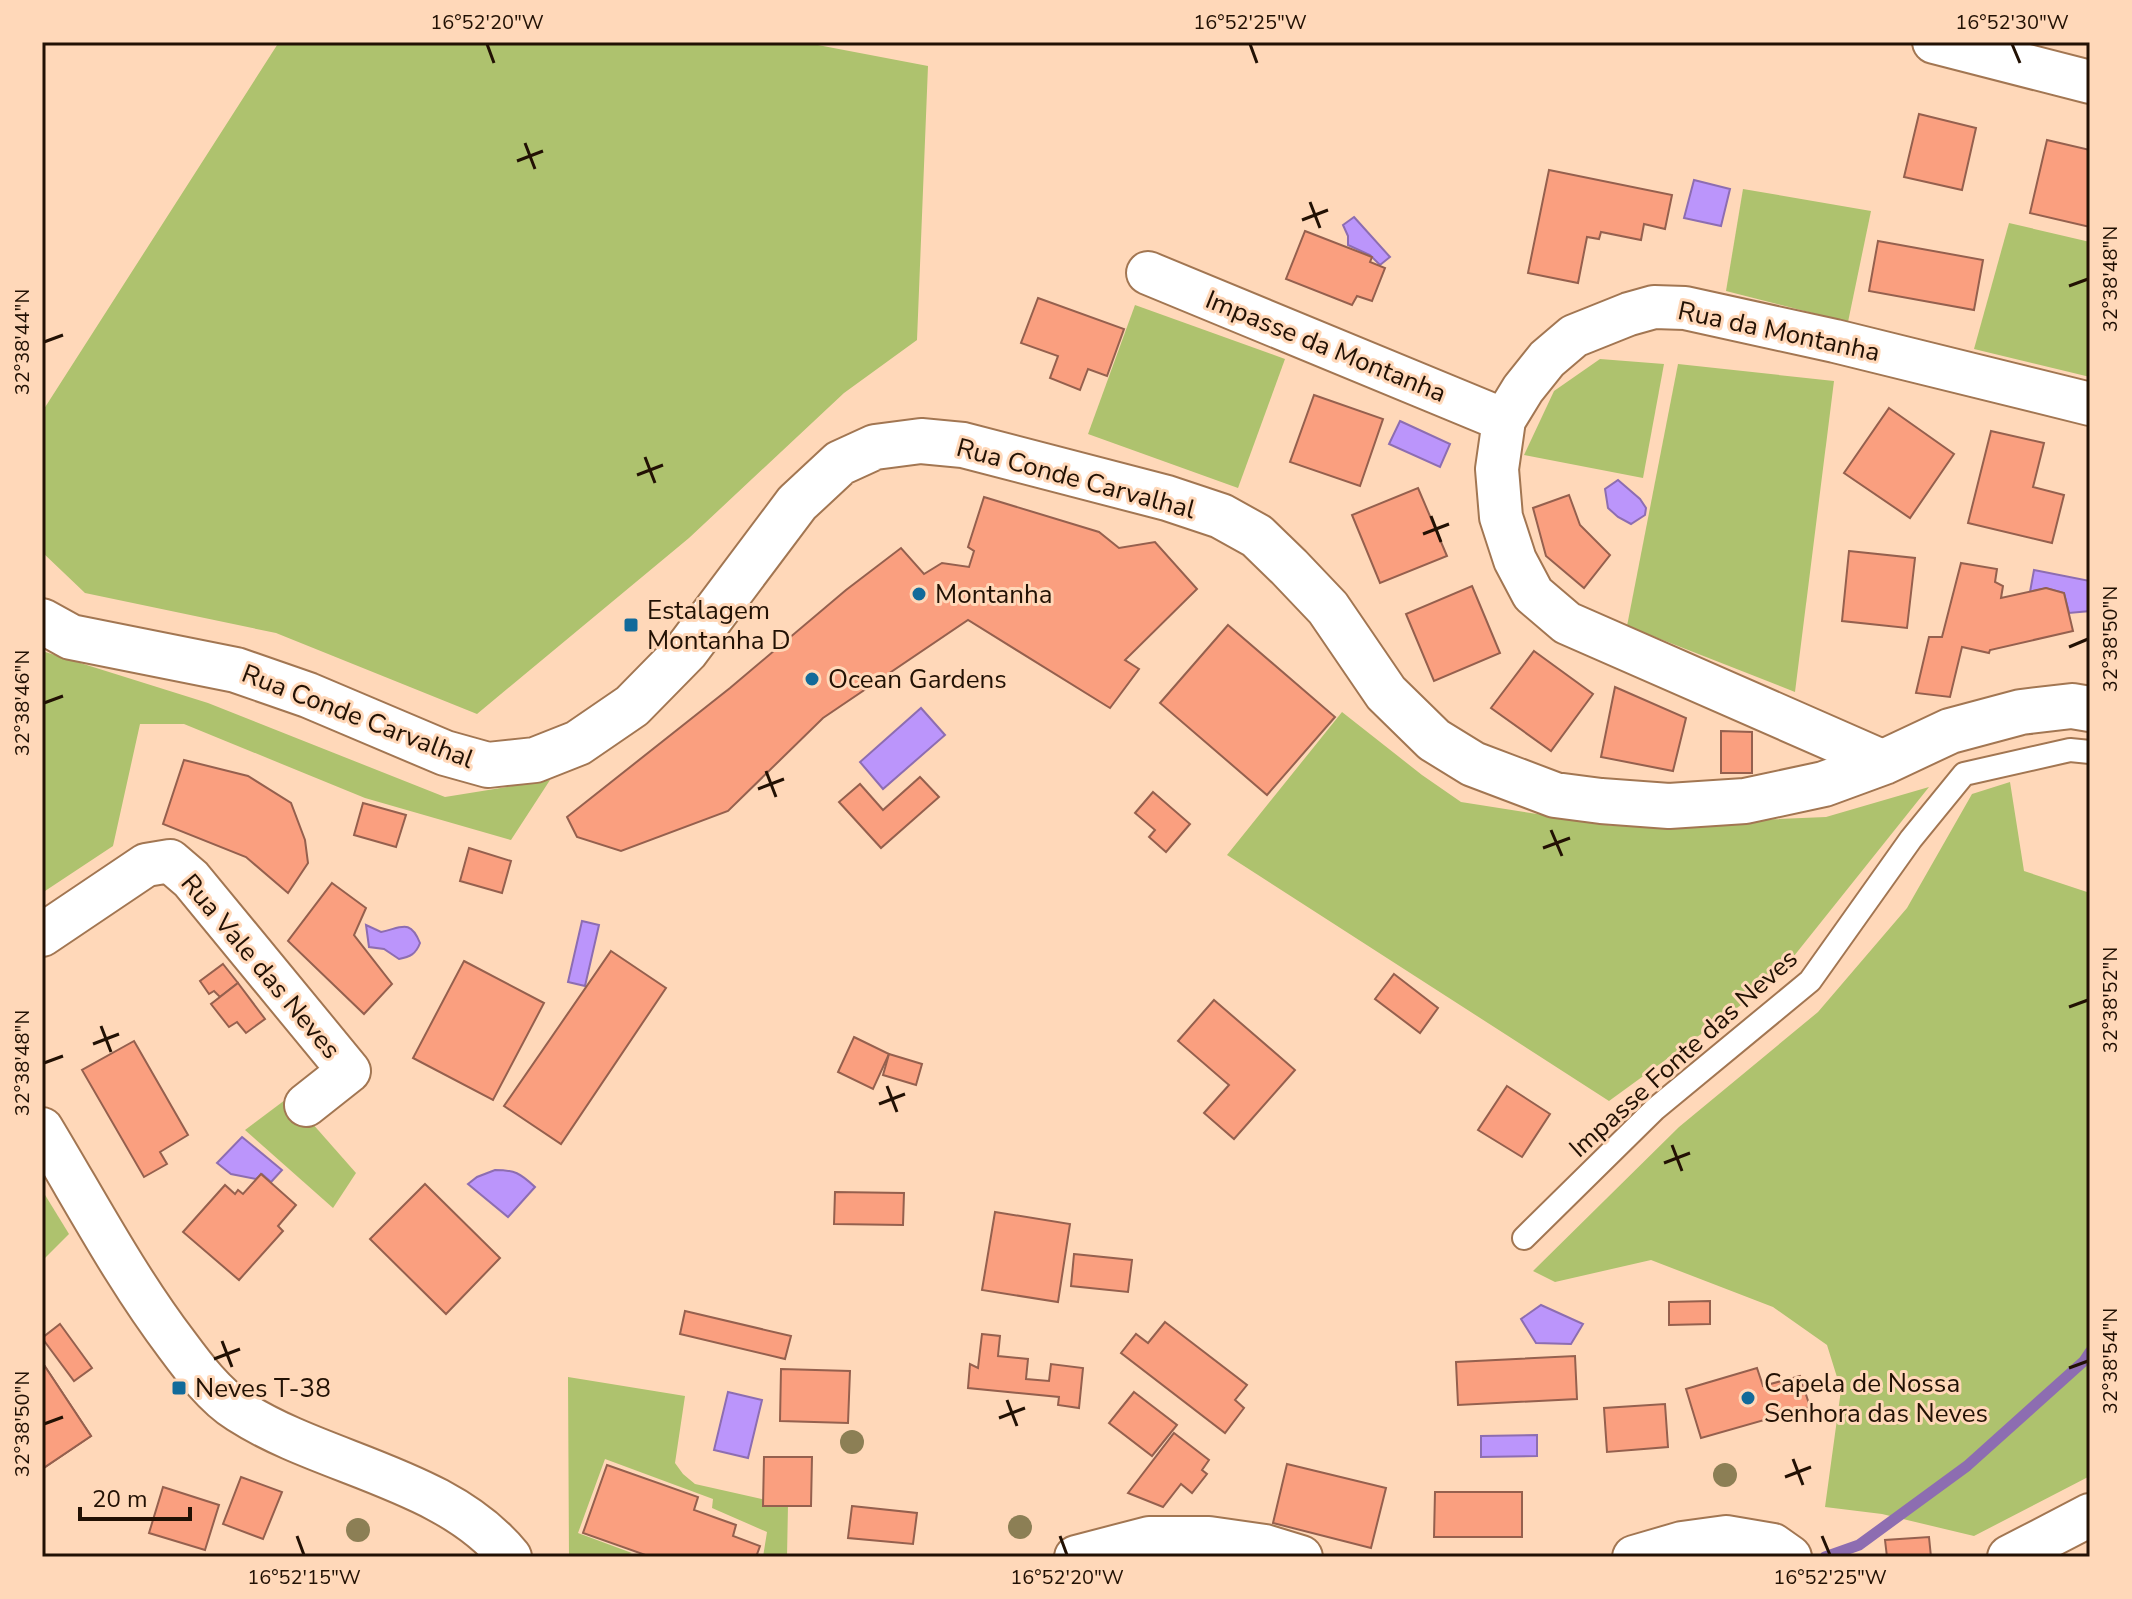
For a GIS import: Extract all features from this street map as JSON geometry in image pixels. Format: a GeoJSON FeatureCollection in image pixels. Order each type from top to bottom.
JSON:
{"type":"FeatureCollection","features":[{"type":"Feature","properties":{"kind":"main road","name":"Rua Conde Carvalhal"},"geometry":{"type":"LineString","coordinates":[[42,621],[71,637],[236,670],[308,695],[445,753],[488,765],[535,760],[578,743],[632,706],[686,651],[797,503],[840,463],[875,447],[921,441],[963,445],[1167,498],[1221,516],[1257,536],[1328,608],[1386,693],[1434,740],[1473,764],[1555,795],[1669,806],[1745,801],[1824,784],[1884,762],[1950,731],[2021,712],[2072,706],[2090,709]]}},
{"type":"Feature","properties":{"kind":"street"},"geometry":{"type":"LineString","coordinates":[[1934,42],[2090,82]]}},
{"type":"Feature","properties":{"kind":"street","name":"Impasse da Montanha"},"geometry":{"type":"LineString","coordinates":[[1148,273],[1504,420]]}},
{"type":"Feature","properties":{"kind":"street","name":"Rua da Montanha"},"geometry":{"type":"LineString","coordinates":[[1884,762],[1567,623],[1533,594],[1515,560],[1501,517],[1497,469],[1504,420],[1547,359],[1574,336],[1654,307],[1685,308],[1835,341],[2090,404]]}},
{"type":"Feature","properties":{"kind":"street","name":"Rua Vale das Neves"},"geometry":{"type":"LineString","coordinates":[[42,935],[146,865],[170,861],[191,879],[349,1071],[306,1105]]}},
{"type":"Feature","properties":{"kind":"street"},"geometry":{"type":"LineString","coordinates":[[42,1129],[151,1311],[200,1376],[238,1411],[295,1440],[435,1498],[469,1518],[510,1557]]}},
{"type":"Feature","properties":{"kind":"street"},"geometry":{"type":"LineString","coordinates":[[2009,1557],[2090,1515]]}},
{"type":"Feature","properties":{"kind":"street"},"geometry":{"type":"LineString","coordinates":[[1634,1557],[1682,1543],[1726,1537],[1773,1545],[1790,1557]]}},
{"type":"Feature","properties":{"kind":"street"},"geometry":{"type":"LineString","coordinates":[[1076,1557],[1149,1538],[1209,1538],[1265,1546],[1301,1557]]}},
{"type":"Feature","properties":{"kind":"lane","name":"Impasse Fonte das Neves"},"geometry":{"type":"LineString","coordinates":[[1524,1238],[1655,1109],[1810,981],[1911,839],[1964,774],[2070,750],[2090,752]]}},
{"type":"Feature","properties":{"kind":"green space"},"geometry":{"type":"Polygon","coordinates":[[[279,42],[802,42],[928,66],[917,340],[844,393],[689,538],[477,714],[276,633],[85,593],[42,552],[42,412],[279,42]]]}},
{"type":"Feature","properties":{"kind":"green space"},"geometry":{"type":"Polygon","coordinates":[[[1743,189],[1871,211],[1848,322],[1726,291],[1743,189]]]}},
{"type":"Feature","properties":{"kind":"green space"},"geometry":{"type":"Polygon","coordinates":[[[2009,223],[2090,242],[2090,377],[1974,349],[2009,223]]]}},
{"type":"Feature","properties":{"kind":"green space"},"geometry":{"type":"Polygon","coordinates":[[[1135,305],[1285,359],[1238,488],[1088,434],[1135,305]]]}},
{"type":"Feature","properties":{"kind":"green space"},"geometry":{"type":"Polygon","coordinates":[[[1600,359],[1664,364],[1643,478],[1524,455],[1554,391],[1600,359]]]}},
{"type":"Feature","properties":{"kind":"green space"},"geometry":{"type":"Polygon","coordinates":[[[1678,364],[1834,381],[1795,692],[1627,626],[1678,364]]]}},
{"type":"Feature","properties":{"kind":"green space"},"geometry":{"type":"Polygon","coordinates":[[[42,651],[208,703],[445,797],[550,780],[511,840],[365,798],[184,724],[140,724],[113,846],[42,893],[42,651]]]}},
{"type":"Feature","properties":{"kind":"green space"},"geometry":{"type":"Polygon","coordinates":[[[1342,712],[1461,802],[1614,826],[1826,817],[1929,787],[1774,981],[1609,1101],[1227,855],[1342,712]]]}},
{"type":"Feature","properties":{"kind":"green space"},"geometry":{"type":"Polygon","coordinates":[[[2010,782],[2024,871],[2090,893],[2090,1476],[1974,1536],[1882,1514],[1825,1507],[1841,1390],[1827,1345],[1773,1307],[1651,1260],[1555,1282],[1533,1271],[1679,1127],[1818,1012],[1907,908],[1972,794],[2010,782]]]}},
{"type":"Feature","properties":{"kind":"green space"},"geometry":{"type":"Polygon","coordinates":[[[289,1097],[356,1173],[333,1208],[245,1130],[289,1097]]]}},
{"type":"Feature","properties":{"kind":"green space"},"geometry":{"type":"Polygon","coordinates":[[[42,1190],[69,1234],[42,1261],[42,1190]]]}},
{"type":"Feature","properties":{"kind":"green space"},"geometry":{"type":"Polygon","coordinates":[[[568,1377],[685,1396],[675,1463],[695,1484],[788,1505],[787,1557],[763,1557],[767,1532],[712,1508],[713,1499],[605,1459],[578,1533],[632,1553],[618,1557],[569,1557],[568,1377]]]}},
{"type":"Feature","properties":{"kind":"shaded area"},"geometry":{"type":"Polygon","coordinates":[[[1694,180],[1730,189],[1721,226],[1684,218],[1694,180]]]}},
{"type":"Feature","properties":{"kind":"shaded area"},"geometry":{"type":"Polygon","coordinates":[[[1354,217],[1390,257],[1380,265],[1370,255],[1348,245],[1343,225],[1354,217]]]}},
{"type":"Feature","properties":{"kind":"shaded area"},"geometry":{"type":"Polygon","coordinates":[[[1400,421],[1450,444],[1440,467],[1389,444],[1400,421]]]}},
{"type":"Feature","properties":{"kind":"shaded area"},"geometry":{"type":"Polygon","coordinates":[[[1618,480],[1646,508],[1645,515],[1631,524],[1608,508],[1605,489],[1618,480]]]}},
{"type":"Feature","properties":{"kind":"shaded area"},"geometry":{"type":"Polygon","coordinates":[[[2034,570],[2090,581],[2090,611],[2069,613],[2064,593],[2046,588],[2030,592],[2034,570]]]}},
{"type":"Feature","properties":{"kind":"shaded area"},"geometry":{"type":"Polygon","coordinates":[[[921,708],[945,735],[883,789],[860,762],[921,708]]]}},
{"type":"Feature","properties":{"kind":"shaded area"},"geometry":{"type":"Polygon","coordinates":[[[582,921],[599,925],[585,986],[568,982],[582,921]]]}},
{"type":"Feature","properties":{"kind":"shaded area"},"geometry":{"type":"Polygon","coordinates":[[[366,925],[381,932],[409,927],[420,943],[412,954],[399,959],[384,949],[369,947],[366,925]]]}},
{"type":"Feature","properties":{"kind":"shaded area"},"geometry":{"type":"Polygon","coordinates":[[[242,1137],[282,1170],[271,1182],[262,1174],[256,1179],[231,1174],[217,1163],[242,1137]]]}},
{"type":"Feature","properties":{"kind":"shaded area"},"geometry":{"type":"Polygon","coordinates":[[[495,1170],[517,1173],[535,1187],[508,1217],[468,1184],[495,1170]]]}},
{"type":"Feature","properties":{"kind":"shaded area"},"geometry":{"type":"Polygon","coordinates":[[[1541,1305],[1583,1324],[1571,1344],[1536,1343],[1521,1319],[1541,1305]]]}},
{"type":"Feature","properties":{"kind":"shaded area"},"geometry":{"type":"Polygon","coordinates":[[[728,1392],[762,1400],[748,1458],[714,1450],[728,1392]]]}},
{"type":"Feature","properties":{"kind":"shaded area"},"geometry":{"type":"Polygon","coordinates":[[[1537,1435],[1537,1456],[1481,1457],[1481,1436],[1537,1435]]]}},
{"type":"Feature","properties":{"kind":"building"},"geometry":{"type":"Polygon","coordinates":[[[1919,114],[1976,128],[1962,190],[1904,177],[1919,114]]]}},
{"type":"Feature","properties":{"kind":"building"},"geometry":{"type":"Polygon","coordinates":[[[2047,140],[2090,150],[2090,227],[2030,213],[2047,140]]]}},
{"type":"Feature","properties":{"kind":"building"},"geometry":{"type":"Polygon","coordinates":[[[1549,170],[1672,195],[1665,229],[1644,224],[1641,240],[1601,232],[1599,239],[1587,237],[1578,283],[1528,273],[1549,170]]]}},
{"type":"Feature","properties":{"kind":"building"},"geometry":{"type":"Polygon","coordinates":[[[1305,231],[1372,257],[1370,262],[1385,268],[1372,301],[1357,296],[1352,305],[1286,279],[1305,231]]]}},
{"type":"Feature","properties":{"kind":"building"},"geometry":{"type":"Polygon","coordinates":[[[1878,241],[1983,260],[1974,310],[1869,291],[1878,241]]]}},
{"type":"Feature","properties":{"kind":"building"},"geometry":{"type":"Polygon","coordinates":[[[1038,298],[1124,329],[1107,376],[1088,369],[1080,390],[1050,378],[1058,356],[1021,343],[1038,298]]]}},
{"type":"Feature","properties":{"kind":"building"},"geometry":{"type":"Polygon","coordinates":[[[1314,395],[1383,419],[1360,486],[1290,462],[1314,395]]]}},
{"type":"Feature","properties":{"kind":"building"},"geometry":{"type":"Polygon","coordinates":[[[1889,408],[1954,454],[1910,518],[1844,473],[1889,408]]]}},
{"type":"Feature","properties":{"kind":"building"},"geometry":{"type":"Polygon","coordinates":[[[1991,431],[2044,443],[2033,487],[2064,495],[2052,543],[1968,523],[1991,431]]]}},
{"type":"Feature","properties":{"kind":"building"},"geometry":{"type":"Polygon","coordinates":[[[1418,488],[1447,556],[1380,583],[1352,515],[1418,488]]]}},
{"type":"Feature","properties":{"kind":"building"},"geometry":{"type":"Polygon","coordinates":[[[1569,495],[1580,525],[1610,555],[1584,588],[1546,556],[1533,508],[1569,495]]]}},
{"type":"Feature","properties":{"kind":"building","name":"Ocean Gardens"},"geometry":{"type":"Polygon","coordinates":[[[984,497],[1099,532],[1119,548],[1155,542],[1197,589],[1125,660],[1139,669],[1110,708],[968,620],[823,718],[728,811],[621,851],[577,837],[567,817],[901,548],[924,574],[942,563],[969,567],[974,551],[968,547],[984,497]]]}},
{"type":"Feature","properties":{"kind":"building"},"geometry":{"type":"Polygon","coordinates":[[[1849,551],[1915,558],[1907,628],[1842,621],[1849,551]]]}},
{"type":"Feature","properties":{"kind":"building"},"geometry":{"type":"Polygon","coordinates":[[[1961,563],[1997,569],[1995,582],[2003,586],[2001,598],[2046,588],[2064,593],[2073,631],[1990,650],[1989,653],[1962,647],[1950,697],[1916,693],[1929,637],[1942,637],[1961,563]]]}},
{"type":"Feature","properties":{"kind":"building"},"geometry":{"type":"Polygon","coordinates":[[[1472,586],[1500,653],[1434,681],[1406,614],[1472,586]]]}},
{"type":"Feature","properties":{"kind":"building"},"geometry":{"type":"Polygon","coordinates":[[[1228,625],[1335,717],[1267,795],[1160,703],[1228,625]]]}},
{"type":"Feature","properties":{"kind":"building"},"geometry":{"type":"Polygon","coordinates":[[[1534,651],[1593,694],[1551,751],[1491,708],[1534,651]]]}},
{"type":"Feature","properties":{"kind":"building"},"geometry":{"type":"Polygon","coordinates":[[[1615,687],[1686,718],[1673,771],[1601,757],[1615,687]]]}},
{"type":"Feature","properties":{"kind":"building"},"geometry":{"type":"Polygon","coordinates":[[[1721,731],[1752,732],[1752,773],[1721,773],[1721,731]]]}},
{"type":"Feature","properties":{"kind":"building"},"geometry":{"type":"Polygon","coordinates":[[[184,760],[248,776],[291,803],[305,840],[308,863],[288,893],[246,857],[163,824],[184,760]]]}},
{"type":"Feature","properties":{"kind":"building"},"geometry":{"type":"Polygon","coordinates":[[[920,777],[939,797],[881,848],[839,802],[860,784],[883,810],[920,777]]]}},
{"type":"Feature","properties":{"kind":"building"},"geometry":{"type":"Polygon","coordinates":[[[1153,792],[1190,824],[1166,852],[1149,837],[1155,830],[1135,813],[1153,792]]]}},
{"type":"Feature","properties":{"kind":"building"},"geometry":{"type":"Polygon","coordinates":[[[363,803],[406,815],[396,847],[354,835],[363,803]]]}},
{"type":"Feature","properties":{"kind":"building"},"geometry":{"type":"Polygon","coordinates":[[[469,848],[511,861],[502,893],[460,881],[469,848]]]}},
{"type":"Feature","properties":{"kind":"building"},"geometry":{"type":"Polygon","coordinates":[[[332,883],[366,908],[354,935],[392,984],[364,1014],[288,941],[332,883]]]}},
{"type":"Feature","properties":{"kind":"building"},"geometry":{"type":"Polygon","coordinates":[[[611,951],[666,988],[561,1144],[504,1106],[611,951]]]}},
{"type":"Feature","properties":{"kind":"building"},"geometry":{"type":"Polygon","coordinates":[[[464,961],[544,1003],[493,1100],[413,1058],[464,961]]]}},
{"type":"Feature","properties":{"kind":"building"},"geometry":{"type":"Polygon","coordinates":[[[223,964],[238,983],[220,997],[214,991],[209,994],[200,981],[223,964]]]}},
{"type":"Feature","properties":{"kind":"building"},"geometry":{"type":"Polygon","coordinates":[[[1394,974],[1438,1008],[1420,1033],[1375,999],[1394,974]]]}},
{"type":"Feature","properties":{"kind":"building"},"geometry":{"type":"Polygon","coordinates":[[[238,983],[265,1019],[246,1033],[237,1022],[229,1027],[211,1004],[238,983]]]}},
{"type":"Feature","properties":{"kind":"building"},"geometry":{"type":"Polygon","coordinates":[[[1214,1000],[1295,1070],[1234,1139],[1204,1113],[1229,1085],[1178,1041],[1214,1000]]]}},
{"type":"Feature","properties":{"kind":"building"},"geometry":{"type":"Polygon","coordinates":[[[854,1037],[889,1054],[873,1089],[838,1072],[854,1037]]]}},
{"type":"Feature","properties":{"kind":"building"},"geometry":{"type":"Polygon","coordinates":[[[134,1041],[188,1135],[160,1152],[167,1164],[144,1177],[82,1070],[134,1041]]]}},
{"type":"Feature","properties":{"kind":"building"},"geometry":{"type":"Polygon","coordinates":[[[889,1054],[922,1064],[916,1085],[883,1075],[889,1054]]]}},
{"type":"Feature","properties":{"kind":"building"},"geometry":{"type":"Polygon","coordinates":[[[1507,1086],[1550,1114],[1522,1157],[1478,1130],[1507,1086]]]}},
{"type":"Feature","properties":{"kind":"building"},"geometry":{"type":"Polygon","coordinates":[[[261,1174],[296,1205],[278,1226],[283,1231],[239,1280],[183,1232],[225,1185],[235,1194],[238,1190],[243,1194],[261,1174]]]}},
{"type":"Feature","properties":{"kind":"building"},"geometry":{"type":"Polygon","coordinates":[[[425,1184],[500,1258],[446,1314],[370,1239],[425,1184]]]}},
{"type":"Feature","properties":{"kind":"building"},"geometry":{"type":"Polygon","coordinates":[[[835,1192],[904,1193],[903,1225],[834,1224],[835,1192]]]}},
{"type":"Feature","properties":{"kind":"building"},"geometry":{"type":"Polygon","coordinates":[[[995,1212],[1070,1224],[1058,1302],[982,1290],[995,1212]]]}},
{"type":"Feature","properties":{"kind":"building"},"geometry":{"type":"Polygon","coordinates":[[[1074,1254],[1132,1260],[1128,1292],[1071,1286],[1074,1254]]]}},
{"type":"Feature","properties":{"kind":"building"},"geometry":{"type":"Polygon","coordinates":[[[1710,1301],[1710,1324],[1669,1325],[1669,1302],[1710,1301]]]}},
{"type":"Feature","properties":{"kind":"building"},"geometry":{"type":"Polygon","coordinates":[[[685,1311],[791,1336],[785,1359],[680,1334],[685,1311]]]}},
{"type":"Feature","properties":{"kind":"building"},"geometry":{"type":"Polygon","coordinates":[[[1165,1322],[1247,1385],[1235,1400],[1244,1408],[1225,1433],[1121,1353],[1136,1334],[1148,1343],[1165,1322]]]}},
{"type":"Feature","properties":{"kind":"building"},"geometry":{"type":"Polygon","coordinates":[[[60,1324],[92,1368],[74,1381],[42,1338],[60,1324]]]}},
{"type":"Feature","properties":{"kind":"building"},"geometry":{"type":"Polygon","coordinates":[[[982,1334],[1000,1336],[998,1356],[1028,1359],[1026,1379],[1049,1381],[1051,1364],[1083,1368],[1079,1408],[1058,1405],[1059,1397],[968,1388],[970,1364],[978,1368],[982,1334]]]}},
{"type":"Feature","properties":{"kind":"building"},"geometry":{"type":"Polygon","coordinates":[[[1575,1356],[1577,1399],[1458,1405],[1456,1362],[1575,1356]]]}},
{"type":"Feature","properties":{"kind":"building"},"geometry":{"type":"Polygon","coordinates":[[[42,1362],[91,1436],[42,1469],[42,1362]]]}},
{"type":"Feature","properties":{"kind":"building"},"geometry":{"type":"Polygon","coordinates":[[[42,1362],[91,1436],[42,1469],[42,1362]]]}},
{"type":"Feature","properties":{"kind":"building","name":"Capela de Nossa Senhora das Neves"},"geometry":{"type":"Polygon","coordinates":[[[1757,1368],[1763,1386],[1800,1376],[1810,1407],[1701,1438],[1686,1389],[1757,1368]]]}},
{"type":"Feature","properties":{"kind":"building"},"geometry":{"type":"Polygon","coordinates":[[[781,1369],[850,1371],[848,1423],[780,1421],[781,1369]]]}},
{"type":"Feature","properties":{"kind":"building"},"geometry":{"type":"Polygon","coordinates":[[[1134,1392],[1177,1425],[1152,1456],[1109,1423],[1134,1392]]]}},
{"type":"Feature","properties":{"kind":"building"},"geometry":{"type":"Polygon","coordinates":[[[1665,1404],[1668,1447],[1607,1452],[1604,1408],[1665,1404]]]}},
{"type":"Feature","properties":{"kind":"building"},"geometry":{"type":"Polygon","coordinates":[[[1174,1433],[1209,1460],[1202,1470],[1207,1474],[1192,1493],[1181,1484],[1163,1507],[1128,1493],[1174,1433]]]}},
{"type":"Feature","properties":{"kind":"building"},"geometry":{"type":"Polygon","coordinates":[[[764,1457],[812,1457],[811,1506],[763,1506],[764,1457]]]}},
{"type":"Feature","properties":{"kind":"building"},"geometry":{"type":"Polygon","coordinates":[[[1287,1464],[1386,1488],[1371,1548],[1273,1523],[1287,1464]]]}},
{"type":"Feature","properties":{"kind":"building"},"geometry":{"type":"Polygon","coordinates":[[[607,1465],[698,1497],[694,1510],[736,1525],[733,1536],[760,1546],[756,1557],[651,1557],[583,1533],[607,1465]]]}},
{"type":"Feature","properties":{"kind":"building"},"geometry":{"type":"Polygon","coordinates":[[[241,1477],[282,1492],[263,1539],[223,1524],[241,1477]]]}},
{"type":"Feature","properties":{"kind":"building"},"geometry":{"type":"Polygon","coordinates":[[[163,1487],[219,1505],[205,1550],[149,1533],[163,1487]]]}},
{"type":"Feature","properties":{"kind":"building"},"geometry":{"type":"Polygon","coordinates":[[[1435,1492],[1522,1492],[1522,1537],[1434,1537],[1435,1492]]]}},
{"type":"Feature","properties":{"kind":"building"},"geometry":{"type":"Polygon","coordinates":[[[852,1506],[917,1513],[913,1544],[848,1538],[852,1506]]]}},
{"type":"Feature","properties":{"kind":"building"},"geometry":{"type":"Polygon","coordinates":[[[1929,1537],[1931,1557],[1887,1557],[1885,1540],[1929,1537]]]}},
{"type":"Feature","properties":{"kind":"waterway"},"geometry":{"type":"LineString","coordinates":[[1825,1557],[1859,1545],[1967,1466],[2084,1361],[2090,1352]]}},
{"type":"Feature","properties":{"kind":"place","name":"Montanha"},"geometry":{"type":"Point","coordinates":[919,594]}},
{"type":"Feature","properties":{"kind":"place","name":"Estalagem Montanha D"},"geometry":{"type":"Point","coordinates":[631,625]}},
{"type":"Feature","properties":{"kind":"place","name":"Ocean Gardens"},"geometry":{"type":"Point","coordinates":[812,679]}},
{"type":"Feature","properties":{"kind":"place","name":"Neves T-38"},"geometry":{"type":"Point","coordinates":[179,1388]}},
{"type":"Feature","properties":{"kind":"place","name":"Capela de Nossa Senhora das Neves"},"geometry":{"type":"Point","coordinates":[1748,1398]}}]}
